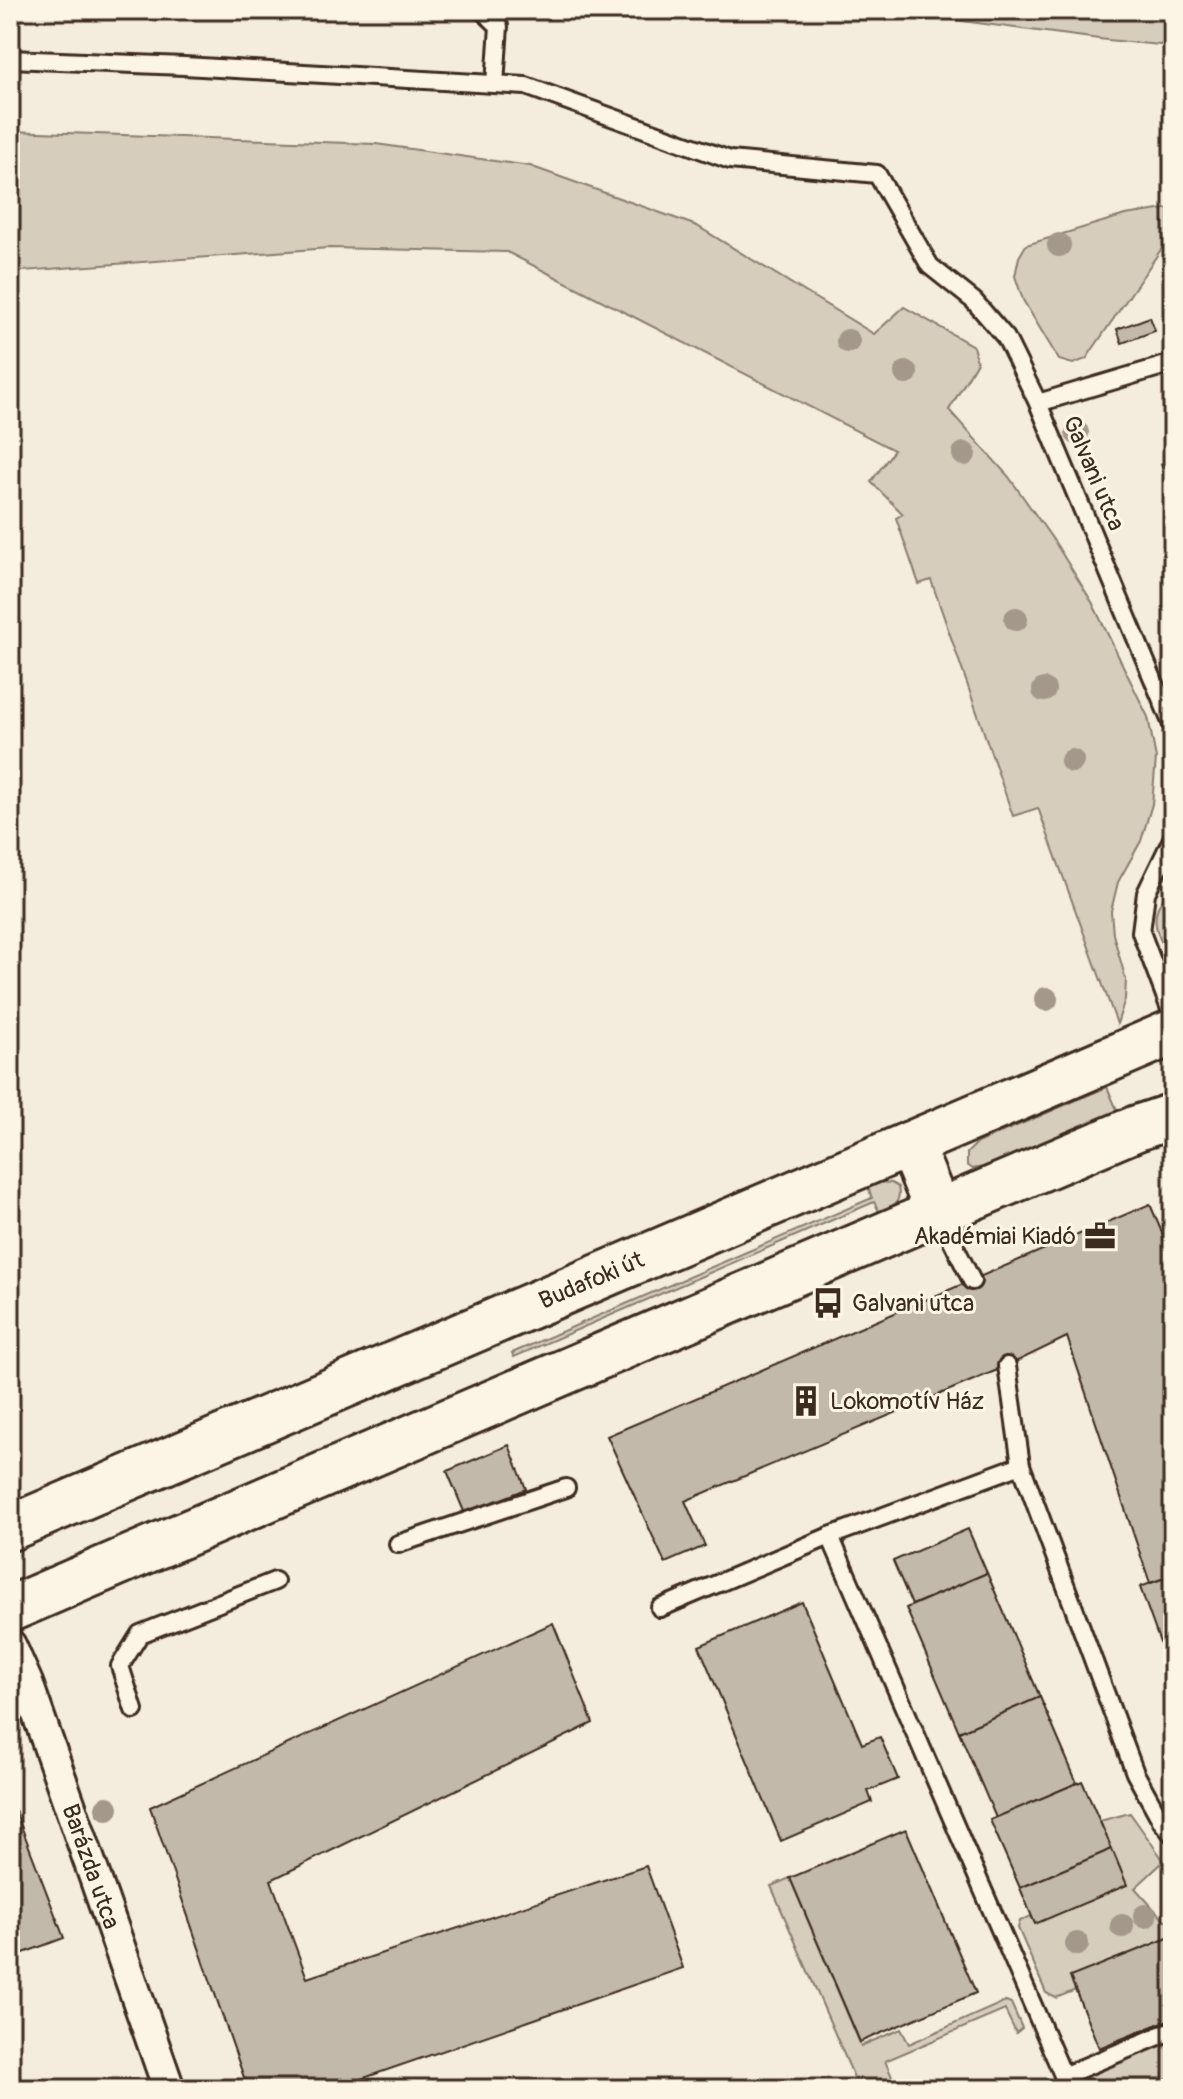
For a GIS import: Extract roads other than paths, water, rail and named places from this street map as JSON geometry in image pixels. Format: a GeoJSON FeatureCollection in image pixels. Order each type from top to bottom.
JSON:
{"type":"FeatureCollection","features":[{"type":"Feature","properties":{"kind":"main road","name":"Budafoki út"},"geometry":{"type":"LineString","coordinates":[[10,1528],[1173,1032]]}},
{"type":"Feature","properties":{"kind":"main road"},"geometry":{"type":"LineString","coordinates":[[10,1609],[938,1212],[1137,1128],[1173,1116]]}},
{"type":"Feature","properties":{"kind":"main road"},"geometry":{"type":"LineString","coordinates":[[910,1144],[938,1212]]}},
{"type":"Feature","properties":{"kind":"street","name":"Barázda utca"},"geometry":{"type":"LineString","coordinates":[[10,1645],[27,1683],[169,2089]]}},
{"type":"Feature","properties":{"kind":"lane"},"geometry":{"type":"LineString","coordinates":[[10,59],[495,84],[499,26],[482,10]]}},
{"type":"Feature","properties":{"kind":"lane","name":"Galvani utca"},"geometry":{"type":"LineString","coordinates":[[495,84],[526,86],[730,160],[877,174],[930,266],[974,301],[1006,338],[1038,403],[1173,727]]}},
{"type":"Feature","properties":{"kind":"lane"},"geometry":{"type":"LineString","coordinates":[[1038,403],[1173,363]]}},
{"type":"Feature","properties":{"kind":"lane"},"geometry":{"type":"LineString","coordinates":[[1173,837],[1166,860],[1146,893],[1141,932],[1173,1017]]}},
{"type":"Feature","properties":{"kind":"lane"},"geometry":{"type":"LineString","coordinates":[[938,1212],[972,1281]]}},
{"type":"Feature","properties":{"kind":"lane"},"geometry":{"type":"LineString","coordinates":[[1007,1366],[1021,1465],[1135,1773],[1162,1822],[1173,1835]]}},
{"type":"Feature","properties":{"kind":"lane"},"geometry":{"type":"LineString","coordinates":[[660,1608],[830,1536],[1021,1465]]}},
{"type":"Feature","properties":{"kind":"lane"},"geometry":{"type":"LineString","coordinates":[[398,1544],[566,1488]]}},
{"type":"Feature","properties":{"kind":"lane"},"geometry":{"type":"LineString","coordinates":[[830,1536],[1066,2082],[1173,2030]]}},
{"type":"Feature","properties":{"kind":"lane"},"geometry":{"type":"LineString","coordinates":[[134,1710],[120,1666],[140,1634],[275,1581]]}},
{"type":"Feature","properties":{"kind":"place","name":"Akadémiai Kiadó"},"geometry":{"type":"Point","coordinates":[1100,1236]}},
{"type":"Feature","properties":{"kind":"place","name":"Galvani utca"},"geometry":{"type":"Point","coordinates":[828,1303]}},
{"type":"Feature","properties":{"kind":"place","name":"Lokomotív Ház"},"geometry":{"type":"Point","coordinates":[806,1401]}}]}
